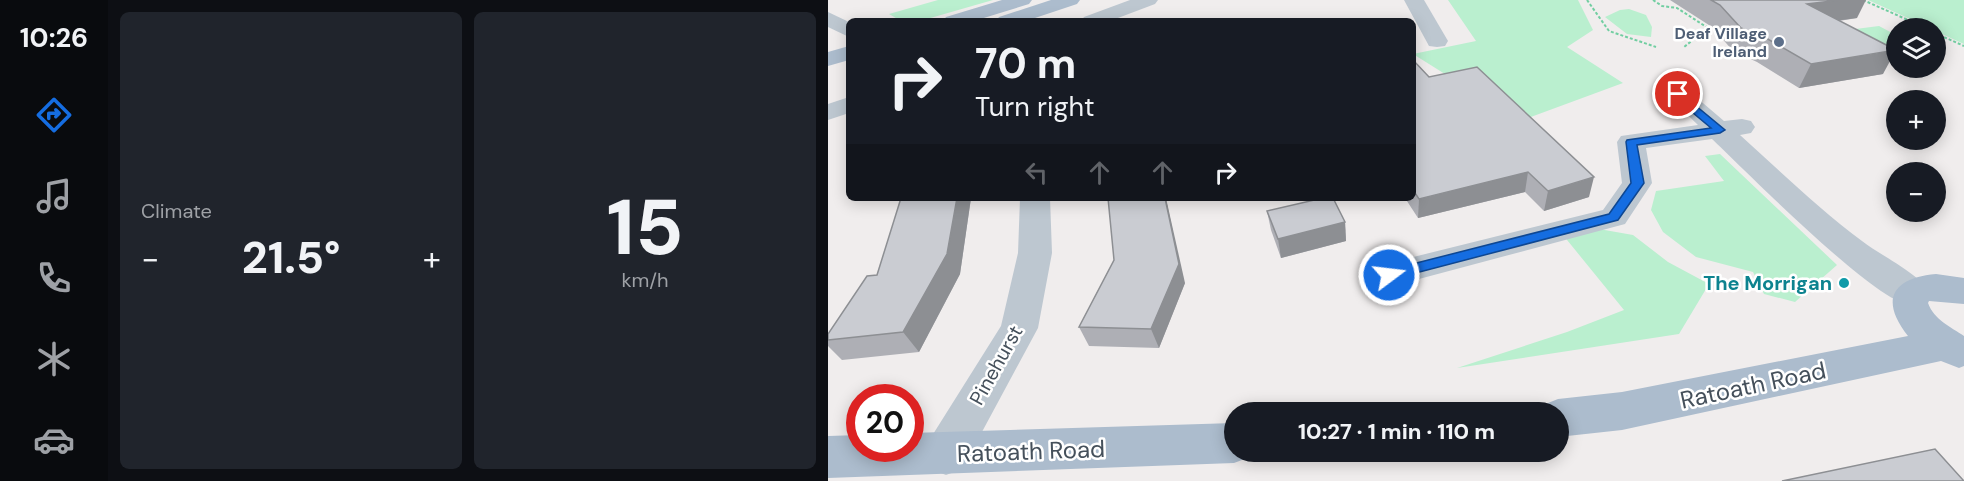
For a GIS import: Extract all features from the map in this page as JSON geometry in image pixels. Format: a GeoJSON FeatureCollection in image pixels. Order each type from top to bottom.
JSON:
{"type":"FeatureCollection","features":[{"type":"Feature","properties":{"kind":"main road"},"geometry":{"type":"LineString","coordinates":[[963,18],[1022,0]]}},
{"type":"Feature","properties":{"kind":"main road"},"geometry":{"type":"LineString","coordinates":[[1015,18],[1070,0]]}},
{"type":"Feature","properties":{"kind":"main road"},"geometry":{"type":"LineString","coordinates":[[828,59],[846,54]]}},
{"type":"Feature","properties":{"kind":"main road"},"geometry":{"type":"LineString","coordinates":[[828,78],[846,73]]}},
{"type":"Feature","properties":{"kind":"main road"},"geometry":{"type":"LineString","coordinates":[[1913,293],[1923,287],[1938,286],[1964,291]]}},
{"type":"Feature","properties":{"kind":"main road","name":"Ratoath Road"},"geometry":{"type":"LineString","coordinates":[[1913,293],[1909,302],[1912,313],[1922,326],[1955,349]]}},
{"type":"Feature","properties":{"kind":"main road","name":"Ratoath Road"},"geometry":{"type":"LineString","coordinates":[[1569,417],[1622,411],[1955,349]]}},
{"type":"Feature","properties":{"kind":"main road","name":"Ratoath Road"},"geometry":{"type":"LineString","coordinates":[[828,457],[1224,443]]}},
{"type":"Feature","properties":{"kind":"street"},"geometry":{"type":"LineString","coordinates":[[1099,18],[1148,0]]}},
{"type":"Feature","properties":{"kind":"street"},"geometry":{"type":"LineString","coordinates":[[1414,0],[1437,41]]}},
{"type":"Feature","properties":{"kind":"street"},"geometry":{"type":"LineString","coordinates":[[828,18],[846,29]]}},
{"type":"Feature","properties":{"kind":"street"},"geometry":{"type":"LineString","coordinates":[[1679,87],[1678,94],[1731,129],[1784,193],[1879,273],[1913,293]]}},
{"type":"Feature","properties":{"kind":"street"},"geometry":{"type":"LineString","coordinates":[[828,112],[846,106]]}},
{"type":"Feature","properties":{"kind":"street"},"geometry":{"type":"LineString","coordinates":[[1389,275],[1614,217],[1637,183],[1631,142],[1731,129]]}},
{"type":"Feature","properties":{"kind":"street","name":"Pinehurst"},"geometry":{"type":"LineString","coordinates":[[946,454],[1019,327],[1035,253],[1035,201]]}},
{"type":"Feature","properties":{"kind":"path"},"geometry":{"type":"LineString","coordinates":[[1587,0],[1609,31],[1656,47]]}},
{"type":"Feature","properties":{"kind":"path"},"geometry":{"type":"LineString","coordinates":[[1653,0],[1662,6],[1677,8],[1708,28],[1684,47]]}},
{"type":"Feature","properties":{"kind":"path"},"geometry":{"type":"LineString","coordinates":[[1863,0],[1904,18]]}},
{"type":"Feature","properties":{"kind":"path"},"geometry":{"type":"LineString","coordinates":[[1946,38],[1964,46]]}},
{"type":"Feature","properties":{"kind":"green space"},"geometry":{"type":"Polygon","coordinates":[[[938,0],[993,0],[930,18],[896,18],[889,14],[938,0]]]}},
{"type":"Feature","properties":{"kind":"green space"},"geometry":{"type":"Polygon","coordinates":[[[1448,0],[1578,0],[1593,30],[1567,47],[1623,83],[1520,121],[1416,56],[1416,53],[1476,41],[1448,0]]]}},
{"type":"Feature","properties":{"kind":"green space"},"geometry":{"type":"Polygon","coordinates":[[[1868,0],[1964,0],[1964,44],[1946,36],[1946,18],[1908,18],[1868,0]]]}},
{"type":"Feature","properties":{"kind":"green space"},"geometry":{"type":"Polygon","coordinates":[[[1629,9],[1646,15],[1652,27],[1651,37],[1627,34],[1605,17],[1620,10],[1629,9]]]}},
{"type":"Feature","properties":{"kind":"green space"},"geometry":{"type":"Polygon","coordinates":[[[1879,26],[1886,30],[1886,61],[1832,32],[1879,26]]]}},
{"type":"Feature","properties":{"kind":"green space"},"geometry":{"type":"Polygon","coordinates":[[[1720,154],[1837,265],[1795,302],[1764,294],[1753,272],[1696,257],[1663,232],[1651,210],[1656,191],[1724,181],[1705,156],[1720,154]]]}},
{"type":"Feature","properties":{"kind":"green space"},"geometry":{"type":"Polygon","coordinates":[[[1599,229],[1633,235],[1668,262],[1709,284],[1679,334],[1457,368],[1567,332],[1624,310],[1563,235],[1599,229]]]}},
{"type":"Feature","properties":{"kind":"building"},"geometry":{"type":"Polygon","coordinates":[[[1711,0],[1840,0],[1807,4],[1886,45],[1886,52],[1811,64],[1766,38],[1741,28],[1720,5],[1711,0]]]}},
{"type":"Feature","properties":{"kind":"building"},"geometry":{"type":"Polygon","coordinates":[[[1416,63],[1429,77],[1477,67],[1594,177],[1548,191],[1528,172],[1419,199],[1416,194],[1416,63]]]}},
{"type":"Feature","properties":{"kind":"building"},"geometry":{"type":"Polygon","coordinates":[[[900,201],[956,201],[947,254],[903,332],[828,340],[828,334],[867,276],[877,275],[900,201]]]}},
{"type":"Feature","properties":{"kind":"building"},"geometry":{"type":"Polygon","coordinates":[[[1108,201],[1166,201],[1179,264],[1151,329],[1079,327],[1114,260],[1108,201]]]}},
{"type":"Feature","properties":{"kind":"building"},"geometry":{"type":"Polygon","coordinates":[[[1310,201],[1334,201],[1345,222],[1278,239],[1267,211],[1310,201]]]}},
{"type":"Feature","properties":{"kind":"building"},"geometry":{"type":"Polygon","coordinates":[[[1935,449],[1964,481],[1782,481],[1935,449]]]}},
{"type":"Feature","properties":{"kind":"place","name":"Deaf Village Ireland"},"geometry":{"type":"Point","coordinates":[1779,42]}},
{"type":"Feature","properties":{"kind":"place","name":"The Morrigan"},"geometry":{"type":"Point","coordinates":[1844,283]}},
{"type":"Feature","properties":{"kind":"route"},"geometry":{"type":"LineString","coordinates":[[1389,275],[1614,217],[1637,183],[1631,142],[1720,130],[1678,94]]}}]}
